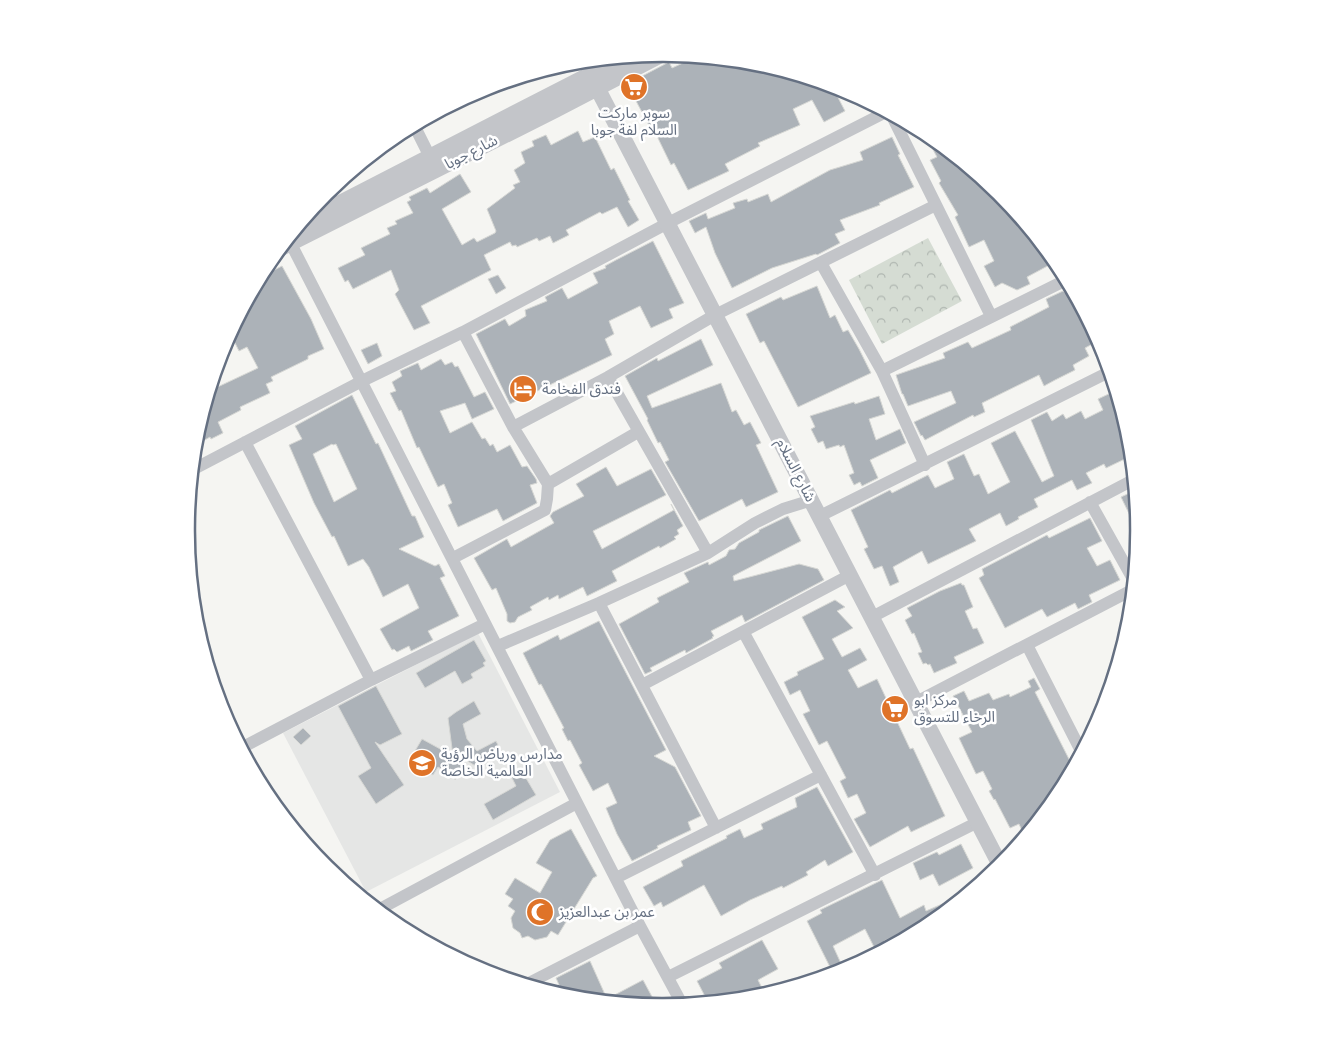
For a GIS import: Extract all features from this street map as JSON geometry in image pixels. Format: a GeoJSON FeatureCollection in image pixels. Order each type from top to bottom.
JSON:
{"type":"FeatureCollection","features":[{"type":"Feature","properties":{"kind":"street","name":"شارع جوبا"},"geometry":{"type":"LineString","coordinates":[[299,236],[433,163],[594,81],[639,64]]}},
{"type":"Feature","properties":{"kind":"street","name":"شارع جوبا"},"geometry":{"type":"LineString","coordinates":[[594,81],[613,65]]}},
{"type":"Feature","properties":{"kind":"street","name":"شارع السلام"},"geometry":{"type":"LineString","coordinates":[[594,81],[996,857]]}},
{"type":"Feature","properties":{"kind":"street"},"geometry":{"type":"LineString","coordinates":[[198,467],[362,381],[463,332],[668,223],[878,116]]}},
{"type":"Feature","properties":{"kind":"street"},"geometry":{"type":"LineString","coordinates":[[897,125],[991,316]]}},
{"type":"Feature","properties":{"kind":"street"},"geometry":{"type":"LineString","coordinates":[[417,132],[433,163]]}},
{"type":"Feature","properties":{"kind":"street","name":"شارع جوبا"},"geometry":{"type":"LineString","coordinates":[[332,198],[433,163]]}},
{"type":"Feature","properties":{"kind":"street"},"geometry":{"type":"LineString","coordinates":[[513,427],[608,377],[715,315],[936,205]]}},
{"type":"Feature","properties":{"kind":"street"},"geometry":{"type":"LineString","coordinates":[[289,248],[362,381],[640,926],[678,997]]}},
{"type":"Feature","properties":{"kind":"street"},"geometry":{"type":"LineString","coordinates":[[821,263],[882,371],[925,465]]}},
{"type":"Feature","properties":{"kind":"street"},"geometry":{"type":"LineString","coordinates":[[882,371],[1059,283]]}},
{"type":"Feature","properties":{"kind":"street"},"geometry":{"type":"LineString","coordinates":[[453,558],[545,510],[548,499],[548,484],[513,427],[463,332]]}},
{"type":"Feature","properties":{"kind":"street"},"geometry":{"type":"LineString","coordinates":[[820,516],[1103,375]]}},
{"type":"Feature","properties":{"kind":"street"},"geometry":{"type":"LineString","coordinates":[[608,377],[708,553]]}},
{"type":"Feature","properties":{"kind":"street"},"geometry":{"type":"LineString","coordinates":[[548,484],[638,432]]}},
{"type":"Feature","properties":{"kind":"street"},"geometry":{"type":"LineString","coordinates":[[245,442],[371,680]]}},
{"type":"Feature","properties":{"kind":"street"},"geometry":{"type":"LineString","coordinates":[[872,617],[1127,483]]}},
{"type":"Feature","properties":{"kind":"street"},"geometry":{"type":"LineString","coordinates":[[498,646],[708,553],[755,523],[783,509],[812,500]]}},
{"type":"Feature","properties":{"kind":"street"},"geometry":{"type":"LineString","coordinates":[[1090,502],[1127,569]]}},
{"type":"Feature","properties":{"kind":"street"},"geometry":{"type":"LineString","coordinates":[[642,685],[744,633],[850,575]]}},
{"type":"Feature","properties":{"kind":"street"},"geometry":{"type":"LineString","coordinates":[[916,702],[1126,593]]}},
{"type":"Feature","properties":{"kind":"street"},"geometry":{"type":"LineString","coordinates":[[598,603],[716,828]]}},
{"type":"Feature","properties":{"kind":"street"},"geometry":{"type":"LineString","coordinates":[[247,745],[371,680],[485,624]]}},
{"type":"Feature","properties":{"kind":"street"},"geometry":{"type":"LineString","coordinates":[[744,633],[875,875]]}},
{"type":"Feature","properties":{"kind":"street"},"geometry":{"type":"LineString","coordinates":[[1027,645],[1077,744]]}},
{"type":"Feature","properties":{"kind":"street"},"geometry":{"type":"LineString","coordinates":[[616,878],[822,775]]}},
{"type":"Feature","properties":{"kind":"street"},"geometry":{"type":"LineString","coordinates":[[385,906],[577,803]]}},
{"type":"Feature","properties":{"kind":"street"},"geometry":{"type":"LineString","coordinates":[[668,977],[978,822]]}},
{"type":"Feature","properties":{"kind":"street"},"geometry":{"type":"LineString","coordinates":[[535,980],[640,926]]}},
{"type":"Feature","properties":{"kind":"shaded area","name":"مدارس ورياض الرؤية العالمية الخاصة"},"geometry":{"type":"Polygon","coordinates":[[[478,633],[560,792],[366,892],[283,733],[478,633]]]}},
{"type":"Feature","properties":{"kind":"green space"},"geometry":{"type":"Polygon","coordinates":[[[928,238],[962,301],[882,344],[849,280],[928,238]]]}},
{"type":"Feature","properties":{"kind":"building"},"geometry":{"type":"Polygon","coordinates":[[[668,62],[672,68],[682,63],[723,66],[783,78],[838,97],[845,111],[824,122],[812,100],[793,109],[800,125],[758,143],[760,146],[725,164],[729,171],[688,190],[674,163],[671,165],[654,130],[652,131],[627,84],[668,62]]]}},
{"type":"Feature","properties":{"kind":"building"},"geometry":{"type":"Polygon","coordinates":[[[578,131],[583,142],[595,137],[611,170],[614,168],[630,200],[628,201],[639,220],[628,227],[617,207],[602,214],[600,212],[566,230],[569,235],[553,243],[550,236],[539,241],[537,238],[517,247],[516,245],[512,246],[510,242],[484,255],[491,270],[421,306],[430,323],[414,330],[395,294],[399,290],[391,270],[353,289],[348,280],[345,282],[338,268],[365,255],[361,248],[390,234],[387,228],[397,224],[395,221],[413,213],[407,202],[411,200],[409,197],[427,188],[430,193],[460,174],[471,192],[442,209],[462,245],[474,238],[477,242],[495,233],[496,231],[487,209],[515,188],[513,185],[520,182],[514,170],[525,163],[521,152],[534,146],[532,141],[546,135],[551,145],[578,131]]]}},
{"type":"Feature","properties":{"kind":"building"},"geometry":{"type":"Polygon","coordinates":[[[892,137],[900,154],[898,155],[914,187],[879,203],[880,205],[840,220],[845,230],[835,234],[840,243],[817,255],[772,268],[732,288],[715,253],[706,227],[695,233],[689,221],[706,213],[708,219],[735,208],[733,203],[747,199],[748,202],[768,194],[771,202],[830,170],[863,160],[860,152],[892,137]]]}},
{"type":"Feature","properties":{"kind":"building"},"geometry":{"type":"Polygon","coordinates":[[[932,148],[993,199],[1033,245],[1048,266],[1027,277],[1030,284],[1017,290],[1002,283],[995,287],[984,266],[994,261],[984,240],[969,247],[955,217],[958,215],[939,183],[941,181],[930,160],[937,157],[932,148]]]}},
{"type":"Feature","properties":{"kind":"building"},"geometry":{"type":"Polygon","coordinates":[[[653,241],[684,303],[669,309],[673,318],[651,328],[640,306],[609,321],[614,334],[605,339],[612,355],[510,404],[476,334],[505,319],[509,326],[526,316],[525,310],[547,301],[545,297],[562,288],[568,299],[598,283],[593,273],[606,268],[605,266],[653,241]]]}},
{"type":"Feature","properties":{"kind":"building"},"geometry":{"type":"Polygon","coordinates":[[[282,266],[311,319],[324,349],[271,377],[273,381],[266,384],[270,393],[240,407],[241,410],[218,422],[223,433],[203,441],[217,387],[258,368],[247,347],[239,351],[235,343],[233,344],[257,296],[272,271],[282,266]]]}},
{"type":"Feature","properties":{"kind":"building"},"geometry":{"type":"Polygon","coordinates":[[[498,275],[506,288],[496,294],[488,279],[498,275]]]}},
{"type":"Feature","properties":{"kind":"building"},"geometry":{"type":"Polygon","coordinates":[[[817,286],[830,318],[835,315],[843,332],[848,330],[871,373],[798,407],[764,341],[760,343],[746,314],[781,297],[783,300],[817,286]]]}},
{"type":"Feature","properties":{"kind":"building"},"geometry":{"type":"Polygon","coordinates":[[[1063,291],[1065,292],[1091,345],[1085,348],[1089,356],[1073,365],[1075,370],[1044,386],[1039,375],[982,403],[985,412],[974,417],[973,415],[925,440],[914,422],[956,403],[951,391],[908,406],[896,375],[945,358],[943,353],[968,342],[972,348],[1011,330],[1010,327],[1049,307],[1046,299],[1063,291]]]}},
{"type":"Feature","properties":{"kind":"building"},"geometry":{"type":"Polygon","coordinates":[[[701,339],[713,365],[647,396],[652,408],[721,383],[732,412],[736,410],[744,425],[750,422],[761,443],[756,445],[778,492],[746,507],[742,499],[699,521],[665,462],[669,460],[660,442],[658,443],[648,419],[625,376],[657,358],[658,361],[701,339]]]}},
{"type":"Feature","properties":{"kind":"building"},"geometry":{"type":"Polygon","coordinates":[[[377,343],[382,356],[368,364],[361,350],[377,343]]]}},
{"type":"Feature","properties":{"kind":"building"},"geometry":{"type":"Polygon","coordinates":[[[441,359],[445,365],[452,362],[455,367],[458,366],[474,397],[485,392],[494,409],[472,419],[465,403],[440,411],[450,433],[472,422],[482,439],[485,438],[490,446],[493,444],[497,452],[510,445],[522,467],[527,466],[536,479],[537,483],[530,485],[537,503],[503,521],[497,509],[458,527],[448,505],[452,503],[444,484],[438,487],[419,447],[417,448],[401,410],[399,411],[390,393],[396,391],[392,382],[402,376],[400,371],[418,363],[421,370],[441,359]]]}},
{"type":"Feature","properties":{"kind":"building"},"geometry":{"type":"Polygon","coordinates":[[[1109,394],[1124,459],[1106,468],[1104,464],[1086,473],[1092,483],[1077,490],[1072,480],[1034,499],[1038,507],[1018,517],[1019,519],[1006,526],[1000,513],[969,529],[976,541],[928,564],[922,551],[893,567],[899,582],[890,586],[882,566],[874,569],[864,549],[868,547],[851,510],[890,490],[892,493],[928,475],[935,488],[954,479],[947,462],[964,454],[974,476],[979,474],[988,494],[1010,482],[991,443],[1015,431],[1042,482],[1054,476],[1031,420],[1047,412],[1052,421],[1063,414],[1066,419],[1081,411],[1085,419],[1103,410],[1098,399],[1109,394]]]}},
{"type":"Feature","properties":{"kind":"building"},"geometry":{"type":"Polygon","coordinates":[[[352,395],[424,537],[399,549],[435,566],[439,564],[445,576],[440,578],[459,616],[428,631],[433,640],[411,651],[409,646],[397,652],[394,649],[392,650],[380,629],[419,608],[408,584],[383,597],[369,567],[363,559],[348,566],[334,536],[332,537],[314,503],[289,445],[302,439],[295,426],[352,395]],[[336,444],[313,454],[334,502],[357,489],[336,444]]]}},
{"type":"Feature","properties":{"kind":"building"},"geometry":{"type":"Polygon","coordinates":[[[879,396],[885,414],[869,419],[876,440],[900,429],[906,443],[870,460],[878,478],[862,486],[860,482],[854,485],[849,475],[854,473],[844,445],[826,449],[823,441],[818,443],[811,429],[815,427],[810,416],[879,396]]]}},
{"type":"Feature","properties":{"kind":"building"},"geometry":{"type":"Polygon","coordinates":[[[606,467],[617,486],[651,469],[666,495],[593,531],[602,549],[674,510],[671,504],[683,526],[677,530],[679,534],[674,537],[676,539],[612,571],[617,581],[587,596],[583,587],[559,599],[558,595],[549,600],[548,597],[530,607],[532,610],[518,617],[515,622],[510,623],[507,621],[507,614],[496,588],[492,590],[474,558],[507,539],[511,547],[554,523],[550,516],[553,512],[584,496],[576,484],[606,467]]]}},
{"type":"Feature","properties":{"kind":"building"},"geometry":{"type":"Polygon","coordinates":[[[1128,494],[1129,513],[1121,497],[1128,494]]]}},
{"type":"Feature","properties":{"kind":"building"},"geometry":{"type":"Polygon","coordinates":[[[788,516],[801,541],[733,576],[734,581],[799,564],[818,569],[824,580],[745,622],[742,615],[711,631],[714,636],[713,638],[686,653],[685,650],[650,668],[652,671],[645,674],[619,624],[659,602],[657,598],[689,582],[684,573],[708,562],[709,565],[726,556],[729,550],[735,549],[739,543],[759,532],[759,530],[788,516]]]}},
{"type":"Feature","properties":{"kind":"building"},"geometry":{"type":"Polygon","coordinates":[[[1090,518],[1102,541],[1087,548],[1097,566],[1110,560],[1120,580],[1089,595],[1092,602],[1078,609],[1075,603],[1047,617],[1042,609],[1005,628],[979,578],[984,575],[982,569],[1047,535],[1049,538],[1090,518]]]}},
{"type":"Feature","properties":{"kind":"building"},"geometry":{"type":"Polygon","coordinates":[[[961,583],[964,585],[973,607],[965,611],[973,629],[977,628],[984,643],[954,657],[957,663],[934,673],[930,664],[923,664],[918,653],[922,652],[914,633],[912,634],[905,620],[912,616],[907,608],[940,591],[961,583]]]}},
{"type":"Feature","properties":{"kind":"building"},"geometry":{"type":"Polygon","coordinates":[[[835,600],[845,607],[837,611],[853,628],[832,639],[842,657],[860,648],[867,660],[848,670],[858,688],[877,679],[910,749],[913,748],[945,816],[911,832],[908,826],[870,847],[854,819],[866,813],[857,794],[848,798],[840,781],[846,778],[827,741],[819,745],[803,714],[810,711],[800,690],[790,695],[784,682],[798,675],[797,672],[824,659],[802,617],[835,600]]]}},
{"type":"Feature","properties":{"kind":"building"},"geometry":{"type":"Polygon","coordinates":[[[599,621],[666,750],[654,756],[675,767],[701,816],[688,822],[691,830],[657,846],[658,848],[632,861],[617,834],[606,808],[617,803],[608,783],[593,791],[579,765],[582,763],[570,740],[568,741],[562,729],[564,728],[523,653],[558,635],[560,640],[599,621]]]}},
{"type":"Feature","properties":{"kind":"building"},"geometry":{"type":"Polygon","coordinates":[[[474,640],[486,661],[483,663],[485,666],[471,674],[473,678],[462,684],[455,671],[425,688],[416,673],[474,640]]]}},
{"type":"Feature","properties":{"kind":"building"},"geometry":{"type":"Polygon","coordinates":[[[1034,678],[1040,689],[1035,692],[1069,760],[1033,815],[1021,829],[1019,824],[1010,828],[989,791],[992,789],[983,771],[976,774],[959,738],[972,732],[953,696],[964,691],[969,701],[989,693],[993,700],[1009,694],[1010,697],[1031,687],[1028,681],[1034,678]]]}},
{"type":"Feature","properties":{"kind":"building"},"geometry":{"type":"Polygon","coordinates":[[[376,686],[402,734],[380,745],[375,742],[404,785],[376,804],[358,776],[371,768],[338,706],[376,686]]]}},
{"type":"Feature","properties":{"kind":"building"},"geometry":{"type":"Polygon","coordinates":[[[474,701],[481,714],[463,724],[467,739],[477,751],[496,741],[502,753],[477,767],[466,760],[455,780],[455,777],[438,767],[433,775],[409,761],[422,739],[453,756],[448,718],[474,701]]]}},
{"type":"Feature","properties":{"kind":"building"},"geometry":{"type":"Polygon","coordinates":[[[303,728],[311,736],[301,745],[293,737],[303,728]]]}},
{"type":"Feature","properties":{"kind":"building"},"geometry":{"type":"Polygon","coordinates":[[[520,768],[536,795],[493,820],[484,804],[516,786],[510,774],[520,768]]]}},
{"type":"Feature","properties":{"kind":"building"},"geometry":{"type":"Polygon","coordinates":[[[817,787],[853,852],[828,866],[825,860],[806,872],[808,875],[783,888],[782,886],[750,900],[721,916],[704,885],[663,907],[661,902],[654,906],[643,887],[683,866],[681,861],[727,838],[726,836],[740,829],[744,838],[763,829],[761,824],[797,807],[795,798],[817,787]]]}},
{"type":"Feature","properties":{"kind":"building"},"geometry":{"type":"Polygon","coordinates":[[[571,829],[597,876],[593,878],[558,935],[551,931],[547,937],[535,940],[528,936],[522,938],[520,933],[513,928],[511,918],[515,911],[508,906],[513,899],[505,894],[515,878],[540,893],[552,872],[536,863],[550,840],[571,829]]]}},
{"type":"Feature","properties":{"kind":"building"},"geometry":{"type":"Polygon","coordinates":[[[961,844],[973,868],[939,886],[933,874],[920,880],[913,863],[937,852],[939,855],[961,844]]]}},
{"type":"Feature","properties":{"kind":"building"},"geometry":{"type":"Polygon","coordinates":[[[882,880],[900,918],[924,905],[926,911],[944,903],[922,919],[874,947],[865,929],[833,946],[840,962],[830,966],[807,921],[822,913],[820,910],[882,880]]]}},
{"type":"Feature","properties":{"kind":"building"},"geometry":{"type":"Polygon","coordinates":[[[762,940],[778,969],[758,980],[762,987],[704,995],[697,981],[722,968],[719,963],[762,940]]]}},
{"type":"Feature","properties":{"kind":"building"},"geometry":{"type":"Polygon","coordinates":[[[590,961],[605,994],[560,986],[556,978],[590,961]]]}},
{"type":"Feature","properties":{"kind":"building"},"geometry":{"type":"Polygon","coordinates":[[[643,980],[652,997],[615,995],[643,980]]]}},
{"type":"Feature","properties":{"kind":"place","name":"سوبر ماركت السلام لفة جوبا"},"geometry":{"type":"Point","coordinates":[634,87]}},
{"type":"Feature","properties":{"kind":"place","name":"فندق الفخامة"},"geometry":{"type":"Point","coordinates":[523,389]}},
{"type":"Feature","properties":{"kind":"place","name":"مركز ابو الرخاء للتسوق"},"geometry":{"type":"Point","coordinates":[895,709]}},
{"type":"Feature","properties":{"kind":"place","name":"مدارس ورياض الرؤية العالمية الخاصة"},"geometry":{"type":"Point","coordinates":[422,763]}},
{"type":"Feature","properties":{"kind":"place","name":"عمر بن عبدالعزيز"},"geometry":{"type":"Point","coordinates":[540,912]}}]}
